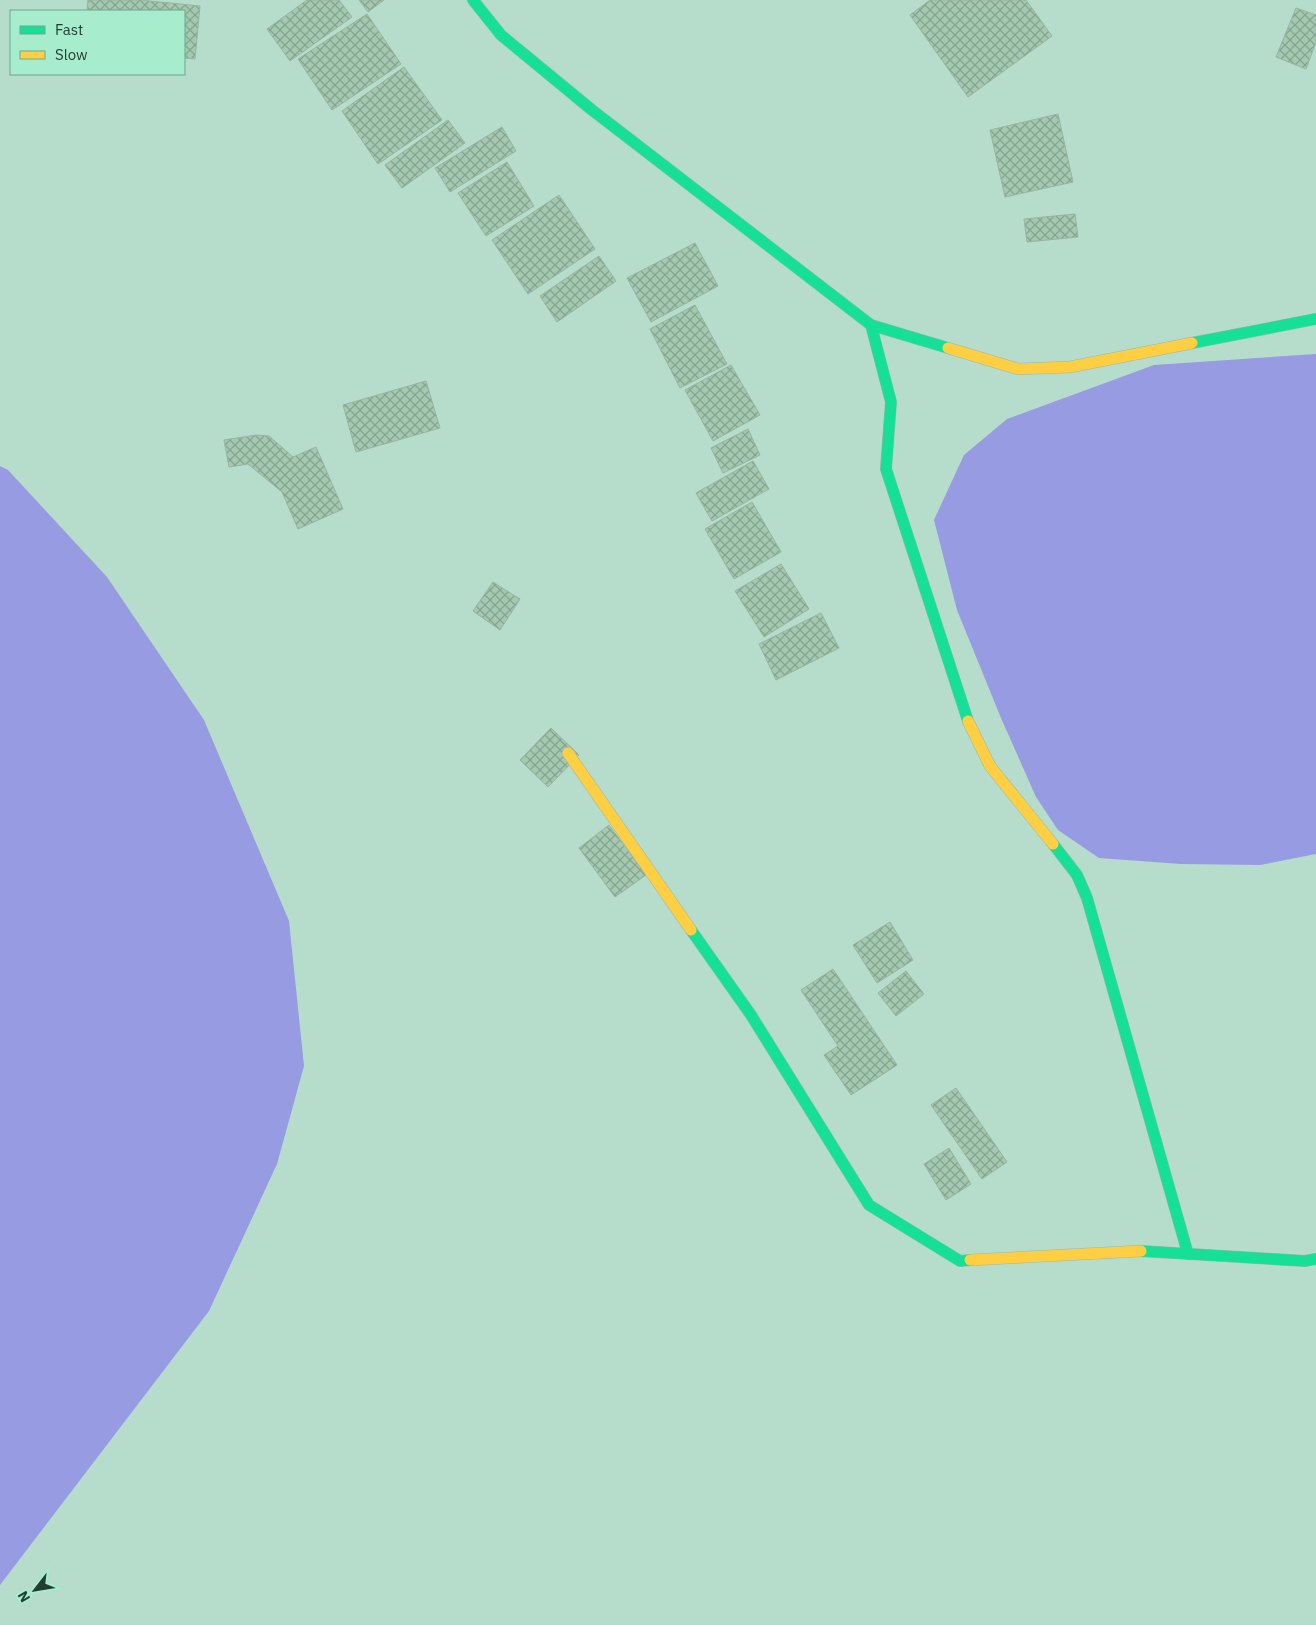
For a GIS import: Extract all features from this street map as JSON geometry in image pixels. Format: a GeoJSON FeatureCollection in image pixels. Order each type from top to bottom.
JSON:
{"type":"FeatureCollection","features":[{"type":"Feature","properties":{"kind":"street"},"geometry":{"type":"LineString","coordinates":[[473,0],[501,35],[592,110],[871,325],[1018,369],[1070,367],[1316,319]]}},
{"type":"Feature","properties":{"kind":"street"},"geometry":{"type":"LineString","coordinates":[[871,325],[891,402],[886,469],[969,723],[990,766],[1077,875],[1087,898],[1188,1254]]}},
{"type":"Feature","properties":{"kind":"street"},"geometry":{"type":"LineString","coordinates":[[568,753],[751,1016],[868,1205],[960,1261],[1142,1251],[1305,1261],[1316,1259]]}},
{"type":"Feature","properties":{"kind":"water"},"geometry":{"type":"Polygon","coordinates":[[[1316,354],[1316,854],[1260,865],[1181,864],[1099,858],[1058,830],[1036,797],[957,610],[934,520],[964,455],[1007,419],[1154,365],[1316,354]]]}},
{"type":"Feature","properties":{"kind":"water"},"geometry":{"type":"Polygon","coordinates":[[[0,466],[8,470],[107,577],[204,720],[289,921],[304,1066],[277,1164],[209,1311],[0,1585],[0,466]]]}},
{"type":"Feature","properties":{"kind":"building"},"geometry":{"type":"Polygon","coordinates":[[[88,0],[140,0],[200,6],[195,59],[185,58],[185,10],[87,10],[88,0]]]}},
{"type":"Feature","properties":{"kind":"building"},"geometry":{"type":"Polygon","coordinates":[[[307,0],[339,0],[352,17],[290,61],[267,29],[307,0]]]}},
{"type":"Feature","properties":{"kind":"building"},"geometry":{"type":"Polygon","coordinates":[[[359,0],[384,0],[368,12],[359,0]]]}},
{"type":"Feature","properties":{"kind":"building"},"geometry":{"type":"Polygon","coordinates":[[[930,0],[1026,0],[1052,36],[968,97],[910,15],[930,0]]]}},
{"type":"Feature","properties":{"kind":"building"},"geometry":{"type":"Polygon","coordinates":[[[1296,8],[1316,15],[1316,42],[1306,69],[1276,57],[1296,8]]]}},
{"type":"Feature","properties":{"kind":"building"},"geometry":{"type":"Polygon","coordinates":[[[367,14],[401,64],[332,110],[298,59],[367,14]]]}},
{"type":"Feature","properties":{"kind":"building"},"geometry":{"type":"Polygon","coordinates":[[[404,67],[442,120],[378,164],[342,111],[404,67]]]}},
{"type":"Feature","properties":{"kind":"building"},"geometry":{"type":"Polygon","coordinates":[[[1058,114],[1073,182],[1005,197],[990,130],[1058,114]]]}},
{"type":"Feature","properties":{"kind":"building"},"geometry":{"type":"Polygon","coordinates":[[[448,120],[465,143],[402,188],[385,165],[448,120]]]}},
{"type":"Feature","properties":{"kind":"building"},"geometry":{"type":"Polygon","coordinates":[[[502,127],[516,151],[450,192],[435,168],[502,127]]]}},
{"type":"Feature","properties":{"kind":"building"},"geometry":{"type":"Polygon","coordinates":[[[507,162],[534,206],[486,236],[458,193],[507,162]]]}},
{"type":"Feature","properties":{"kind":"building"},"geometry":{"type":"Polygon","coordinates":[[[559,195],[595,249],[528,294],[492,240],[559,195]]]}},
{"type":"Feature","properties":{"kind":"building"},"geometry":{"type":"Polygon","coordinates":[[[1075,214],[1078,237],[1027,242],[1024,219],[1075,214]]]}},
{"type":"Feature","properties":{"kind":"building"},"geometry":{"type":"Polygon","coordinates":[[[695,243],[718,286],[651,322],[627,278],[695,243]]]}},
{"type":"Feature","properties":{"kind":"building"},"geometry":{"type":"Polygon","coordinates":[[[599,256],[616,281],[557,322],[540,296],[599,256]]]}},
{"type":"Feature","properties":{"kind":"building"},"geometry":{"type":"Polygon","coordinates":[[[695,305],[727,364],[680,388],[650,329],[695,305]]]}},
{"type":"Feature","properties":{"kind":"building"},"geometry":{"type":"Polygon","coordinates":[[[731,365],[760,415],[713,441],[685,390],[731,365]]]}},
{"type":"Feature","properties":{"kind":"building"},"geometry":{"type":"Polygon","coordinates":[[[426,381],[440,428],[356,452],[343,405],[426,381]]]}},
{"type":"Feature","properties":{"kind":"building"},"geometry":{"type":"Polygon","coordinates":[[[748,429],[760,455],[723,473],[711,448],[748,429]]]}},
{"type":"Feature","properties":{"kind":"building"},"geometry":{"type":"Polygon","coordinates":[[[256,435],[269,436],[293,457],[316,447],[343,509],[298,529],[282,492],[248,464],[229,467],[224,440],[256,435]]]}},
{"type":"Feature","properties":{"kind":"building"},"geometry":{"type":"Polygon","coordinates":[[[753,461],[769,489],[712,521],[696,493],[753,461]]]}},
{"type":"Feature","properties":{"kind":"building"},"geometry":{"type":"Polygon","coordinates":[[[752,502],[781,552],[734,579],[705,529],[752,502]]]}},
{"type":"Feature","properties":{"kind":"building"},"geometry":{"type":"Polygon","coordinates":[[[781,564],[809,609],[764,637],[735,591],[781,564]]]}},
{"type":"Feature","properties":{"kind":"building"},"geometry":{"type":"Polygon","coordinates":[[[493,582],[520,599],[500,630],[473,611],[493,582]]]}},
{"type":"Feature","properties":{"kind":"building"},"geometry":{"type":"Polygon","coordinates":[[[821,613],[839,648],[776,680],[759,644],[821,613]]]}},
{"type":"Feature","properties":{"kind":"building"},"geometry":{"type":"Polygon","coordinates":[[[551,728],[579,755],[548,787],[520,760],[551,728]]]}},
{"type":"Feature","properties":{"kind":"building"},"geometry":{"type":"Polygon","coordinates":[[[609,825],[646,875],[615,897],[579,848],[609,825]]]}},
{"type":"Feature","properties":{"kind":"building"},"geometry":{"type":"Polygon","coordinates":[[[890,922],[913,960],[877,983],[853,945],[890,922]]]}},
{"type":"Feature","properties":{"kind":"building"},"geometry":{"type":"Polygon","coordinates":[[[833,969],[897,1065],[851,1095],[824,1055],[838,1046],[801,990],[833,969]]]}},
{"type":"Feature","properties":{"kind":"building"},"geometry":{"type":"Polygon","coordinates":[[[906,971],[924,994],[896,1016],[878,993],[906,971]]]}},
{"type":"Feature","properties":{"kind":"building"},"geometry":{"type":"Polygon","coordinates":[[[956,1088],[1007,1162],[982,1179],[931,1105],[956,1088]]]}},
{"type":"Feature","properties":{"kind":"building"},"geometry":{"type":"Polygon","coordinates":[[[949,1148],[971,1184],[946,1200],[924,1164],[949,1148]]]}},
{"type":"Feature","properties":{"kind":"traffic: fast"},"geometry":{"type":"LineString","coordinates":[[473,0],[501,35],[592,110],[871,325],[948,348]]}},
{"type":"Feature","properties":{"kind":"traffic: fast"},"geometry":{"type":"LineString","coordinates":[[1192,343],[1316,319]]}},
{"type":"Feature","properties":{"kind":"traffic: fast"},"geometry":{"type":"LineString","coordinates":[[871,325],[891,402],[886,469],[968,721]]}},
{"type":"Feature","properties":{"kind":"traffic: fast"},"geometry":{"type":"LineString","coordinates":[[1053,844],[1077,875],[1087,898],[1188,1254]]}},
{"type":"Feature","properties":{"kind":"traffic: fast"},"geometry":{"type":"LineString","coordinates":[[691,930],[751,1015],[869,1205],[960,1261],[970,1260]]}},
{"type":"Feature","properties":{"kind":"traffic: fast"},"geometry":{"type":"LineString","coordinates":[[1141,1251],[1305,1261],[1316,1259]]}},
{"type":"Feature","properties":{"kind":"traffic: slow"},"geometry":{"type":"LineString","coordinates":[[948,348],[1018,369],[1070,367],[1192,343]]}},
{"type":"Feature","properties":{"kind":"traffic: slow"},"geometry":{"type":"LineString","coordinates":[[968,721],[990,766],[1053,844]]}},
{"type":"Feature","properties":{"kind":"traffic: slow"},"geometry":{"type":"LineString","coordinates":[[568,753],[691,930]]}},
{"type":"Feature","properties":{"kind":"traffic: slow"},"geometry":{"type":"LineString","coordinates":[[970,1260],[1141,1251]]}}]}
